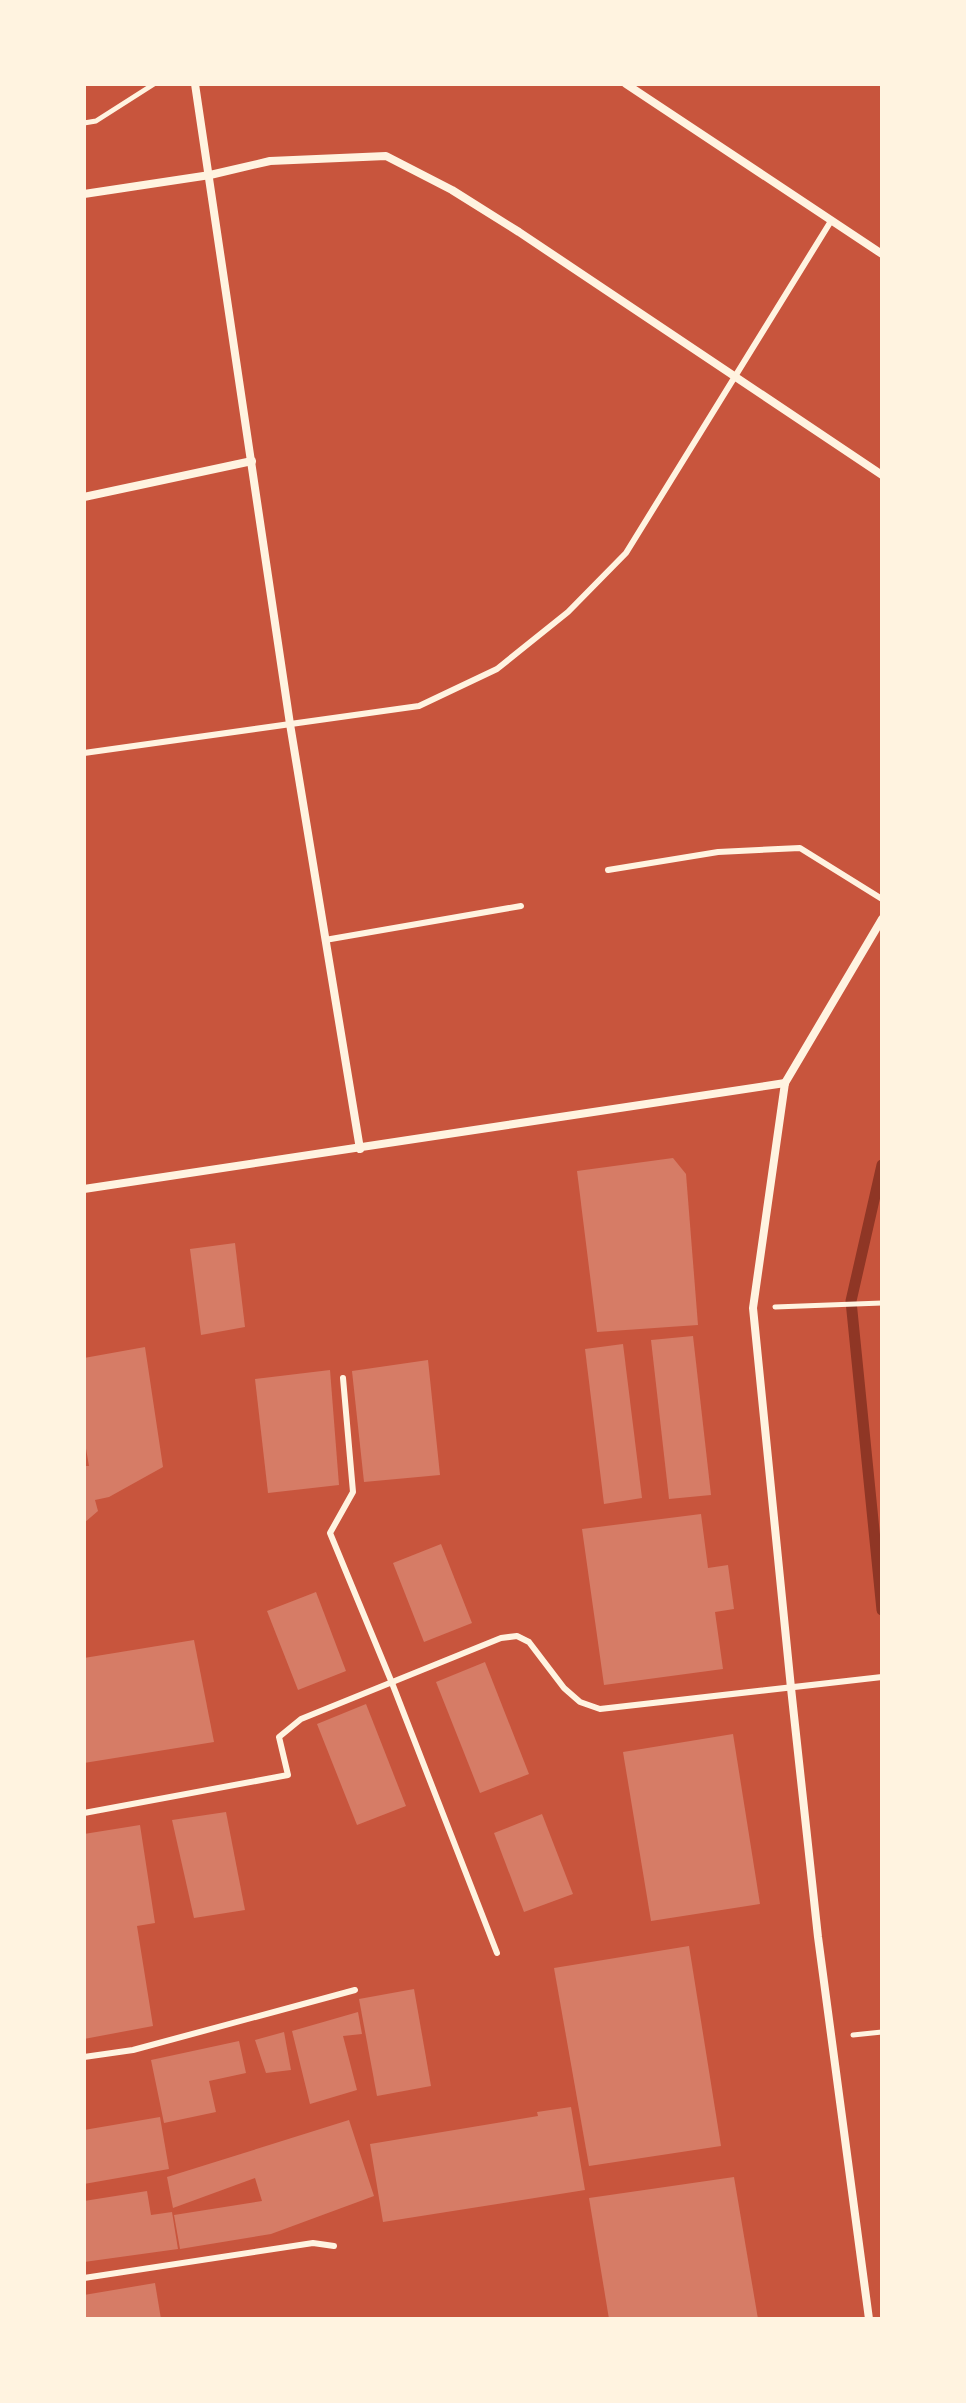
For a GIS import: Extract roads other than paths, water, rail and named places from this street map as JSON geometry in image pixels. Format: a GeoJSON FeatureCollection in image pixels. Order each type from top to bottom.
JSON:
{"type":"FeatureCollection","features":[{"type":"Feature","properties":{"kind":"street"},"geometry":{"type":"LineString","coordinates":[[195,84],[290,724],[360,1149]]}},
{"type":"Feature","properties":{"kind":"street"},"geometry":{"type":"LineString","coordinates":[[626,84],[882,254]]}},
{"type":"Feature","properties":{"kind":"street"},"geometry":{"type":"LineString","coordinates":[[84,194],[210,175],[270,161],[386,156],[479,206],[882,475]]}},
{"type":"Feature","properties":{"kind":"street"},"geometry":{"type":"LineString","coordinates":[[84,497],[252,461]]}},
{"type":"Feature","properties":{"kind":"street"},"geometry":{"type":"LineString","coordinates":[[869,2319],[818,1937],[753,1308],[785,1083],[882,919]]}},
{"type":"Feature","properties":{"kind":"street"},"geometry":{"type":"LineString","coordinates":[[84,1189],[785,1083]]}},
{"type":"Feature","properties":{"kind":"lane"},"geometry":{"type":"LineString","coordinates":[[84,753],[419,706],[497,669],[568,612],[626,553],[831,221]]}},
{"type":"Feature","properties":{"kind":"lane"},"geometry":{"type":"LineString","coordinates":[[608,870],[718,852],[800,848],[882,899]]}},
{"type":"Feature","properties":{"kind":"lane"},"geometry":{"type":"LineString","coordinates":[[325,940],[521,906]]}},
{"type":"Feature","properties":{"kind":"lane"},"geometry":{"type":"LineString","coordinates":[[343,1378],[353,1492],[330,1533],[497,1953]]}},
{"type":"Feature","properties":{"kind":"lane"},"geometry":{"type":"LineString","coordinates":[[84,1813],[288,1775],[279,1737],[301,1719],[501,1638],[517,1636],[529,1642],[564,1688],[580,1702],[600,1709],[882,1677]]}},
{"type":"Feature","properties":{"kind":"lane"},"geometry":{"type":"LineString","coordinates":[[84,2057],[133,2050],[355,1990]]}},
{"type":"Feature","properties":{"kind":"lane"},"geometry":{"type":"LineString","coordinates":[[84,2278],[313,2243],[334,2246]]}},
{"type":"Feature","properties":{"kind":"waterway"},"geometry":{"type":"LineString","coordinates":[[882,1165],[851,1301],[882,1610]]}}]}
